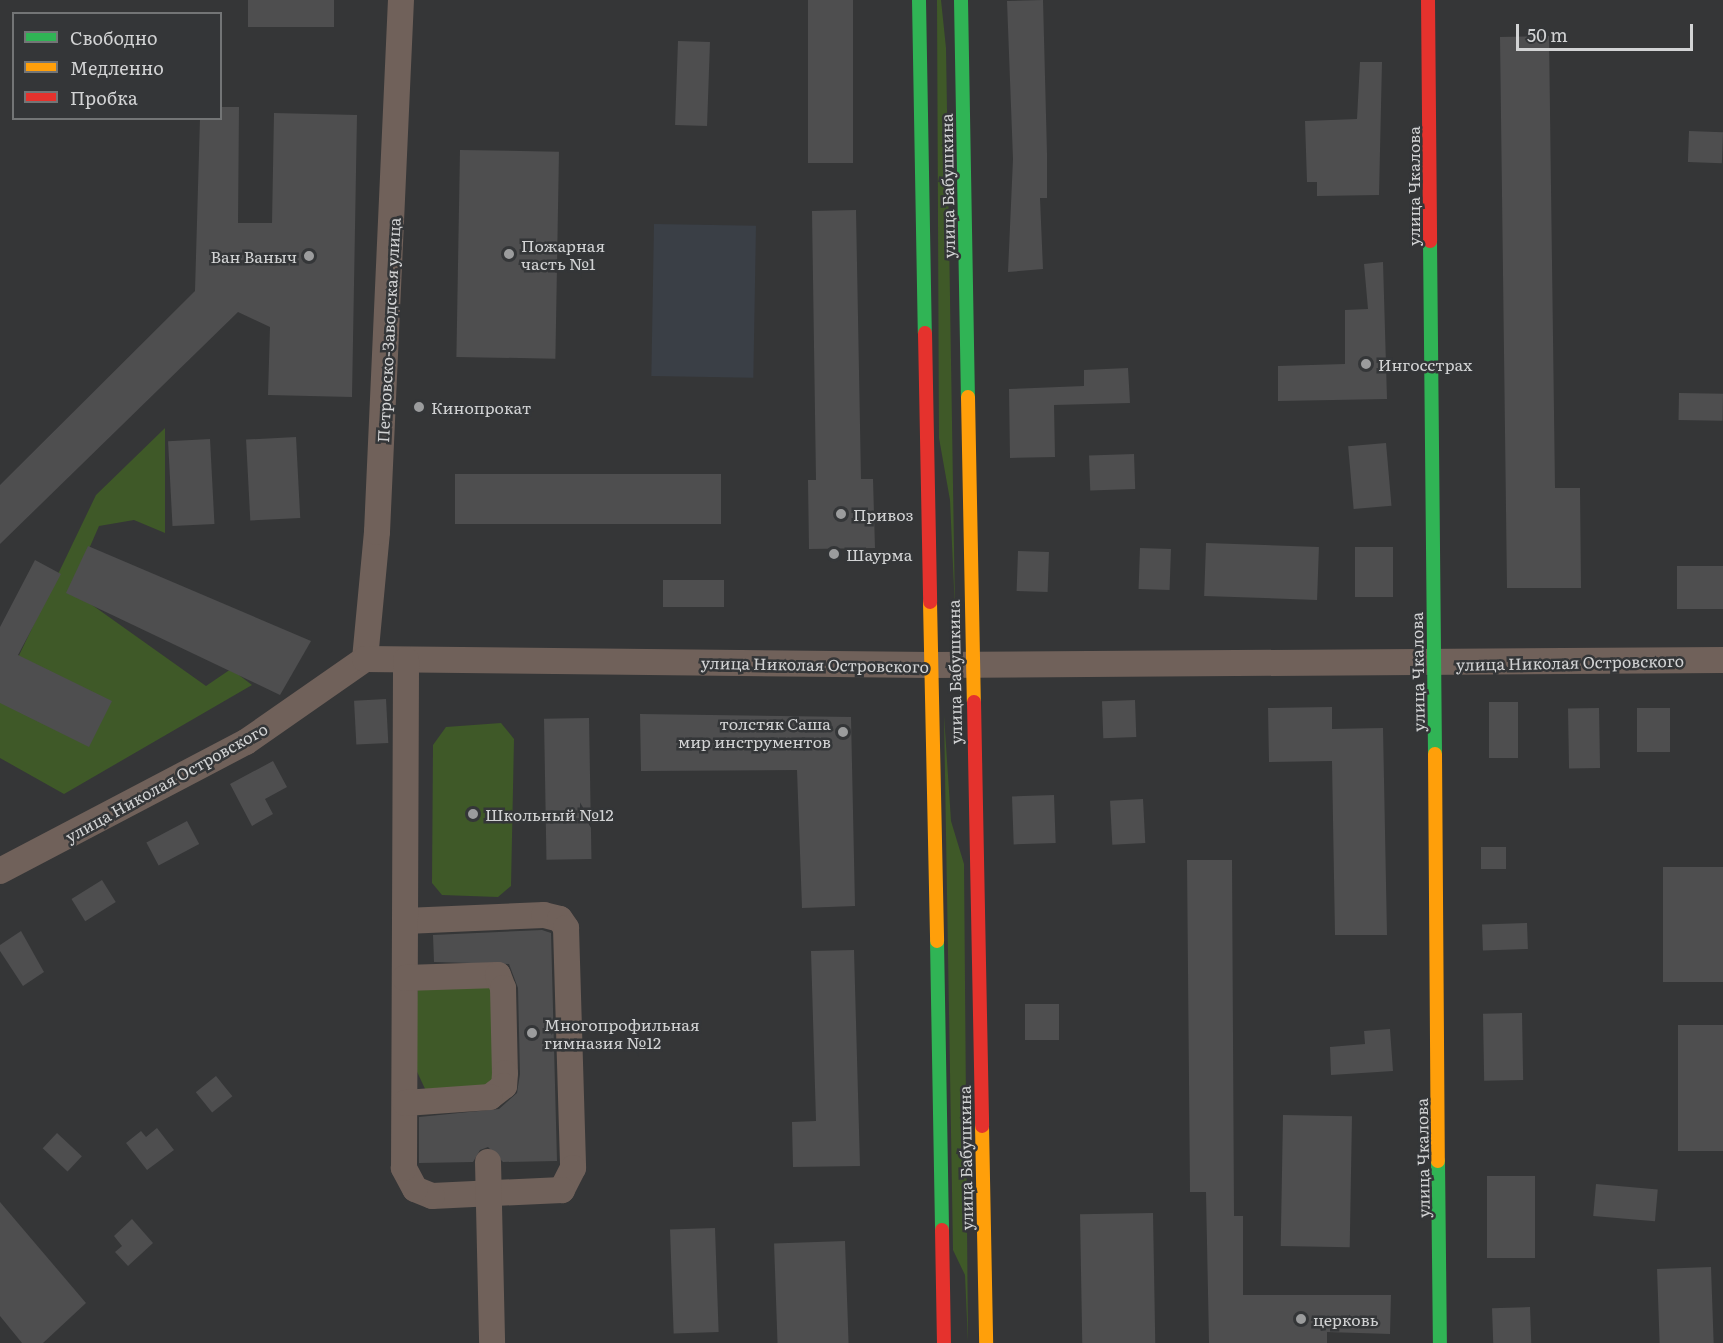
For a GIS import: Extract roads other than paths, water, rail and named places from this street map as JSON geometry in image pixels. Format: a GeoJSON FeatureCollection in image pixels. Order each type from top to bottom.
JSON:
{"type":"FeatureCollection","features":[{"type":"Feature","properties":{"kind":"main road","name":"улица Бабушкина"},"geometry":{"type":"LineString","coordinates":[[919,0],[944,1343]]}},
{"type":"Feature","properties":{"kind":"main road","name":"улица Бабушкина"},"geometry":{"type":"LineString","coordinates":[[961,0],[970,665],[986,1343]]}},
{"type":"Feature","properties":{"kind":"main road","name":"улица Чкалова"},"geometry":{"type":"LineString","coordinates":[[1428,0],[1440,1343]]}},
{"type":"Feature","properties":{"kind":"street","name":"Петровско-Заводская улица"},"geometry":{"type":"LineString","coordinates":[[365,659],[377,532],[401,0]]}},
{"type":"Feature","properties":{"kind":"street","name":"улица Николая Островского"},"geometry":{"type":"LineString","coordinates":[[0,871],[246,742],[365,659],[932,665],[1723,660]]}},
{"type":"Feature","properties":{"kind":"street"},"geometry":{"type":"LineString","coordinates":[[405,921],[544,915],[560,919],[566,928],[570,1183],[562,1190],[486,1197],[432,1196],[415,1189],[404,1168],[406,660]]}},
{"type":"Feature","properties":{"kind":"street"},"geometry":{"type":"LineString","coordinates":[[405,978],[498,975],[503,988],[505,1073],[504,1086],[490,1097],[405,1103]]}},
{"type":"Feature","properties":{"kind":"street"},"geometry":{"type":"LineString","coordinates":[[488,1162],[492,1343]]}},
{"type":"Feature","properties":{"kind":"place","name":"Пожарная часть №1"},"geometry":{"type":"Point","coordinates":[509,254]}},
{"type":"Feature","properties":{"kind":"place","name":"Ван Ваныч"},"geometry":{"type":"Point","coordinates":[309,256]}},
{"type":"Feature","properties":{"kind":"place","name":"Ингосстрах"},"geometry":{"type":"Point","coordinates":[1366,364]}},
{"type":"Feature","properties":{"kind":"place","name":"Кинопрокат"},"geometry":{"type":"Point","coordinates":[419,407]}},
{"type":"Feature","properties":{"kind":"place","name":"Привоз"},"geometry":{"type":"Point","coordinates":[841,514]}},
{"type":"Feature","properties":{"kind":"place","name":"Шаурма"},"geometry":{"type":"Point","coordinates":[834,554]}},
{"type":"Feature","properties":{"kind":"place","name":"толстяк Саша мир инструментов"},"geometry":{"type":"Point","coordinates":[843,732]}},
{"type":"Feature","properties":{"kind":"place","name":"Школьный №12"},"geometry":{"type":"Point","coordinates":[473,814]}},
{"type":"Feature","properties":{"kind":"place","name":"Многопрофильная гимназия №12"},"geometry":{"type":"Point","coordinates":[532,1033]}},
{"type":"Feature","properties":{"kind":"place","name":"церковь"},"geometry":{"type":"Point","coordinates":[1301,1319]}}]}
